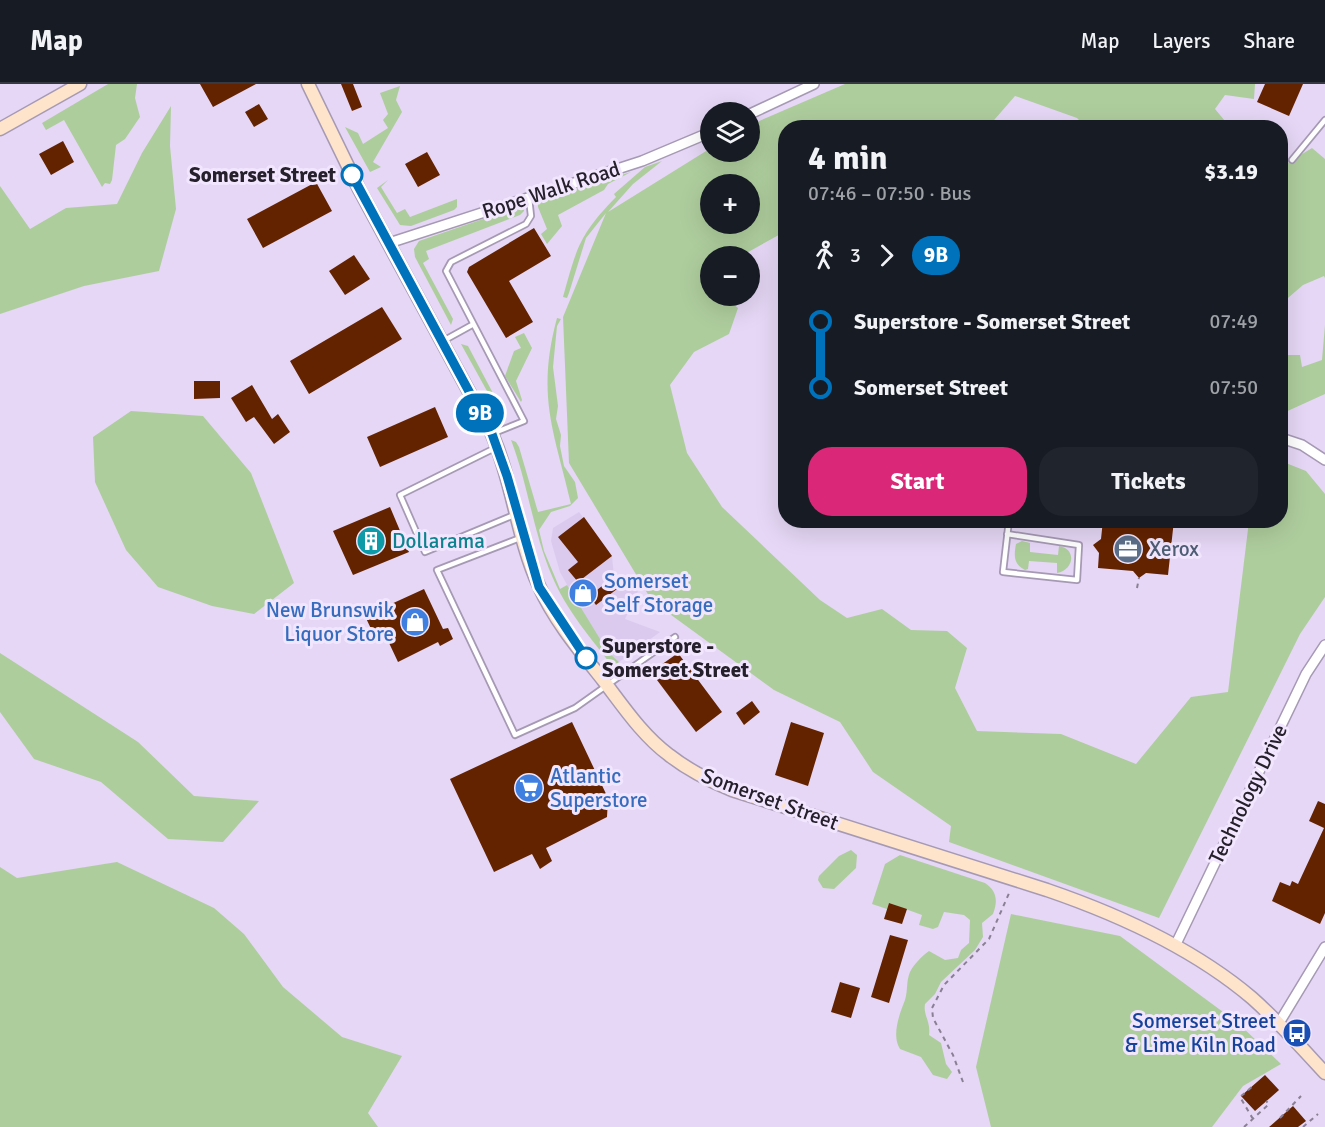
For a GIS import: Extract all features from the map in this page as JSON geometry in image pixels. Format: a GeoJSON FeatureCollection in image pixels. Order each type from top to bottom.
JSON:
{"type":"FeatureCollection","features":[{"type":"Feature","properties":{"kind":"main road"},"geometry":{"type":"LineString","coordinates":[[0,129],[80,84]]}},
{"type":"Feature","properties":{"kind":"main road","name":"Somerset Street"},"geometry":{"type":"LineString","coordinates":[[308,84],[332,136],[492,434],[532,568],[549,606],[640,728],[665,753],[712,781],[1082,902],[1175,946],[1221,974],[1280,1023],[1325,1073]]}},
{"type":"Feature","properties":{"kind":"street"},"geometry":{"type":"LineString","coordinates":[[760,109],[814,84]]}},
{"type":"Feature","properties":{"kind":"street","name":"Rope Walk Road"},"geometry":{"type":"LineString","coordinates":[[389,243],[649,158],[700,137]]}},
{"type":"Feature","properties":{"kind":"street"},"geometry":{"type":"LineString","coordinates":[[1288,441],[1323,455]]}},
{"type":"Feature","properties":{"kind":"street","name":"Technology Drive"},"geometry":{"type":"LineString","coordinates":[[1175,946],[1303,680],[1325,645]]}},
{"type":"Feature","properties":{"kind":"street"},"geometry":{"type":"LineString","coordinates":[[1280,1023],[1325,947]]}},
{"type":"Feature","properties":{"kind":"lane"},"geometry":{"type":"LineString","coordinates":[[1292,160],[1325,120]]}},
{"type":"Feature","properties":{"kind":"lane"},"geometry":{"type":"LineString","coordinates":[[492,434],[524,421],[448,279],[447,268],[451,262],[526,224],[531,216],[530,198]]}},
{"type":"Feature","properties":{"kind":"lane"},"geometry":{"type":"LineString","coordinates":[[442,342],[472,325]]}},
{"type":"Feature","properties":{"kind":"lane"},"geometry":{"type":"LineString","coordinates":[[497,447],[400,495],[425,552],[517,514]]}},
{"type":"Feature","properties":{"kind":"lane"},"geometry":{"type":"LineString","coordinates":[[1007,534],[1076,543],[1080,548],[1077,580],[1003,572],[1007,534],[1008,528]]}},
{"type":"Feature","properties":{"kind":"lane"},"geometry":{"type":"LineString","coordinates":[[523,537],[437,570],[515,735],[574,708],[675,637]]}},
{"type":"Feature","properties":{"kind":"path"},"geometry":{"type":"LineString","coordinates":[[1137,588],[1138,579]]}},
{"type":"Feature","properties":{"kind":"path"},"geometry":{"type":"LineString","coordinates":[[963,1082],[953,1055],[933,1018],[932,1008],[945,985],[989,939],[1014,880]]}},
{"type":"Feature","properties":{"kind":"path"},"geometry":{"type":"LineString","coordinates":[[1253,1086],[1240,1097],[1253,1119]]}},
{"type":"Feature","properties":{"kind":"path"},"geometry":{"type":"LineString","coordinates":[[1280,1118],[1301,1096]]}},
{"type":"Feature","properties":{"kind":"path"},"geometry":{"type":"LineString","coordinates":[[1244,1127],[1269,1104],[1266,1101]]}},
{"type":"Feature","properties":{"kind":"path"},"geometry":{"type":"LineString","coordinates":[[1303,1127],[1318,1114]]}},
{"type":"Feature","properties":{"kind":"shaded area"},"geometry":{"type":"Polygon","coordinates":[[[579,512],[612,556],[614,577],[638,591],[625,619],[660,632],[619,662],[608,652],[580,608],[560,572],[551,541],[553,528],[579,512]]]}},
{"type":"Feature","properties":{"kind":"green space"},"geometry":{"type":"Polygon","coordinates":[[[108,84],[137,84],[135,98],[140,117],[125,139],[116,145],[112,180],[110,184],[105,183],[102,187],[64,120],[46,130],[42,123],[108,84]]]}},
{"type":"Feature","properties":{"kind":"green space"},"geometry":{"type":"Polygon","coordinates":[[[845,84],[1255,84],[1254,99],[1225,95],[1215,109],[1224,120],[1079,120],[1015,96],[994,120],[778,120],[778,235],[759,246],[700,246],[700,306],[736,306],[738,308],[729,334],[694,352],[670,385],[687,453],[722,507],[820,600],[847,618],[882,609],[911,630],[947,631],[967,648],[955,688],[977,731],[1061,734],[1136,764],[1191,697],[1228,692],[1248,528],[1288,528],[1288,464],[1306,471],[1325,494],[1325,597],[1300,634],[1159,918],[949,842],[951,826],[873,772],[840,722],[774,690],[652,601],[569,463],[563,317],[606,213],[586,238],[569,293],[567,298],[563,297],[581,242],[594,222],[616,197],[614,194],[645,167],[662,161],[633,184],[608,212],[700,155],[700,162],[760,162],[760,121],[845,84]]]}},
{"type":"Feature","properties":{"kind":"green space"},"geometry":{"type":"Polygon","coordinates":[[[400,86],[396,100],[402,112],[373,162],[381,167],[370,172],[345,127],[358,133],[363,144],[388,128],[383,120],[388,114],[380,93],[400,86]]]}},
{"type":"Feature","properties":{"kind":"green space"},"geometry":{"type":"Polygon","coordinates":[[[171,106],[170,146],[176,209],[159,271],[84,286],[0,314],[0,186],[30,229],[66,208],[117,204],[142,153],[171,106]]]}},
{"type":"Feature","properties":{"kind":"green space"},"geometry":{"type":"Polygon","coordinates":[[[1312,148],[1325,159],[1325,278],[1324,276],[1303,285],[1288,298],[1288,163],[1312,148]]]}},
{"type":"Feature","properties":{"kind":"green space"},"geometry":{"type":"Polygon","coordinates":[[[631,172],[608,184],[604,190],[558,215],[562,226],[547,244],[541,234],[547,229],[538,207],[538,200],[631,172]]]}},
{"type":"Feature","properties":{"kind":"green space"},"geometry":{"type":"Polygon","coordinates":[[[388,180],[381,187],[397,213],[405,209],[410,217],[457,199],[457,207],[411,226],[400,225],[377,188],[388,180]]]}},
{"type":"Feature","properties":{"kind":"green space"},"geometry":{"type":"Polygon","coordinates":[[[524,205],[524,211],[520,215],[426,251],[429,259],[423,263],[453,319],[451,325],[415,257],[414,249],[419,241],[524,205]]]}},
{"type":"Feature","properties":{"kind":"green space"},"geometry":{"type":"Polygon","coordinates":[[[557,318],[561,319],[557,326],[553,367],[558,406],[556,419],[561,435],[560,446],[564,466],[575,482],[578,498],[570,506],[551,512],[539,530],[544,551],[560,589],[567,585],[608,652],[619,662],[613,667],[572,612],[552,576],[545,559],[511,440],[519,447],[538,512],[571,504],[554,434],[548,392],[551,345],[557,318]]]}},
{"type":"Feature","properties":{"kind":"green space"},"geometry":{"type":"Polygon","coordinates":[[[1325,325],[1325,394],[1288,411],[1288,355],[1300,355],[1302,367],[1322,360],[1325,325]]]}},
{"type":"Feature","properties":{"kind":"green space"},"geometry":{"type":"Polygon","coordinates":[[[524,333],[532,348],[516,381],[521,402],[505,376],[514,351],[521,348],[515,337],[524,333]]]}},
{"type":"Feature","properties":{"kind":"green space"},"geometry":{"type":"Polygon","coordinates":[[[461,344],[468,346],[504,414],[503,420],[461,344]]]}},
{"type":"Feature","properties":{"kind":"green space"},"geometry":{"type":"Polygon","coordinates":[[[131,411],[203,416],[251,473],[294,583],[254,614],[212,606],[158,587],[126,550],[95,482],[93,437],[131,411]]]}},
{"type":"Feature","properties":{"kind":"green space"},"geometry":{"type":"Polygon","coordinates":[[[1022,541],[1030,543],[1030,552],[1058,555],[1059,546],[1065,548],[1071,555],[1070,564],[1057,573],[1057,563],[1029,561],[1028,569],[1025,570],[1016,562],[1015,555],[1016,544],[1022,541]]]}},
{"type":"Feature","properties":{"kind":"green space"},"geometry":{"type":"Polygon","coordinates":[[[0,653],[138,742],[194,796],[259,801],[223,842],[168,839],[101,782],[34,759],[0,712],[0,653]]]}},
{"type":"Feature","properties":{"kind":"green space"},"geometry":{"type":"Polygon","coordinates":[[[851,850],[857,855],[856,868],[834,889],[823,888],[818,880],[819,876],[839,856],[851,850]]]}},
{"type":"Feature","properties":{"kind":"green space"},"geometry":{"type":"Polygon","coordinates":[[[900,855],[985,883],[992,889],[995,897],[996,905],[993,914],[982,923],[983,937],[975,950],[941,982],[935,994],[925,1004],[929,1035],[941,1043],[946,1064],[952,1072],[947,1079],[933,1075],[921,1057],[900,1049],[896,1037],[897,1024],[906,997],[909,975],[914,966],[929,951],[945,960],[958,958],[961,950],[969,943],[970,920],[964,915],[944,912],[938,927],[933,929],[919,925],[922,915],[889,903],[887,909],[872,904],[885,864],[900,855]]]}},
{"type":"Feature","properties":{"kind":"green space"},"geometry":{"type":"Polygon","coordinates":[[[117,862],[214,908],[244,934],[283,987],[342,1037],[402,1056],[368,1113],[378,1127],[0,1127],[0,867],[17,878],[117,862]]]}},
{"type":"Feature","properties":{"kind":"green space"},"geometry":{"type":"Polygon","coordinates":[[[1011,914],[1120,936],[1238,1023],[1281,1064],[1243,1086],[1212,1127],[991,1127],[976,1067],[1011,914]]]}},
{"type":"Feature","properties":{"kind":"building"},"geometry":{"type":"Polygon","coordinates":[[[200,84],[256,84],[213,107],[200,84]]]}},
{"type":"Feature","properties":{"kind":"building"},"geometry":{"type":"Polygon","coordinates":[[[341,84],[353,84],[362,107],[352,111],[341,84]]]}},
{"type":"Feature","properties":{"kind":"building"},"geometry":{"type":"Polygon","coordinates":[[[1265,84],[1303,84],[1289,116],[1257,102],[1265,84]]]}},
{"type":"Feature","properties":{"kind":"building"},"geometry":{"type":"Polygon","coordinates":[[[259,104],[268,119],[254,127],[245,112],[259,104]]]}},
{"type":"Feature","properties":{"kind":"building"},"geometry":{"type":"Polygon","coordinates":[[[63,141],[74,162],[51,175],[39,154],[63,141]]]}},
{"type":"Feature","properties":{"kind":"building"},"geometry":{"type":"Polygon","coordinates":[[[427,152],[440,175],[418,187],[405,164],[427,152]]]}},
{"type":"Feature","properties":{"kind":"building"},"geometry":{"type":"Polygon","coordinates":[[[316,182],[332,211],[263,248],[247,219],[316,182]]]}},
{"type":"Feature","properties":{"kind":"building"},"geometry":{"type":"Polygon","coordinates":[[[534,228],[551,256],[509,281],[533,322],[506,338],[467,272],[469,267],[534,228]]]}},
{"type":"Feature","properties":{"kind":"building"},"geometry":{"type":"Polygon","coordinates":[[[354,255],[370,279],[345,295],[329,271],[354,255]]]}},
{"type":"Feature","properties":{"kind":"building"},"geometry":{"type":"Polygon","coordinates":[[[382,307],[402,339],[309,394],[290,361],[382,307]]]}},
{"type":"Feature","properties":{"kind":"building"},"geometry":{"type":"Polygon","coordinates":[[[194,381],[220,381],[220,398],[194,399],[194,381]]]}},
{"type":"Feature","properties":{"kind":"building"},"geometry":{"type":"Polygon","coordinates":[[[252,385],[272,419],[278,414],[290,432],[274,444],[254,417],[246,422],[231,398],[252,385]]]}},
{"type":"Feature","properties":{"kind":"building"},"geometry":{"type":"Polygon","coordinates":[[[435,407],[448,437],[380,467],[367,437],[435,407]]]}},
{"type":"Feature","properties":{"kind":"building","name":"Dollarama"},"geometry":{"type":"Polygon","coordinates":[[[390,507],[409,552],[353,575],[333,531],[390,507]]]}},
{"type":"Feature","properties":{"kind":"building"},"geometry":{"type":"Polygon","coordinates":[[[584,517],[612,556],[578,582],[568,570],[578,562],[558,537],[584,517]]]}},
{"type":"Feature","properties":{"kind":"building"},"geometry":{"type":"Polygon","coordinates":[[[1102,528],[1173,528],[1168,575],[1146,573],[1139,578],[1133,571],[1098,568],[1099,553],[1093,545],[1101,539],[1102,528]]]}},
{"type":"Feature","properties":{"kind":"building"},"geometry":{"type":"Polygon","coordinates":[[[614,577],[621,586],[596,605],[589,596],[614,577]]]}},
{"type":"Feature","properties":{"kind":"building"},"geometry":{"type":"Polygon","coordinates":[[[424,589],[443,629],[448,628],[453,639],[440,646],[438,642],[398,662],[382,628],[373,633],[365,616],[424,589]]]}},
{"type":"Feature","properties":{"kind":"building"},"geometry":{"type":"Polygon","coordinates":[[[678,653],[722,712],[696,732],[651,672],[678,653]]]}},
{"type":"Feature","properties":{"kind":"building"},"geometry":{"type":"Polygon","coordinates":[[[752,701],[760,712],[744,725],[736,713],[752,701]]]}},
{"type":"Feature","properties":{"kind":"building","name":"Atlantic Superstore"},"geometry":{"type":"Polygon","coordinates":[[[572,722],[608,798],[607,817],[546,848],[552,861],[540,869],[532,854],[494,872],[450,779],[572,722]]]}},
{"type":"Feature","properties":{"kind":"building"},"geometry":{"type":"Polygon","coordinates":[[[791,722],[824,733],[808,786],[775,775],[791,722]]]}},
{"type":"Feature","properties":{"kind":"building"},"geometry":{"type":"Polygon","coordinates":[[[1318,801],[1325,804],[1325,913],[1320,924],[1272,901],[1280,882],[1290,886],[1292,881],[1298,884],[1324,828],[1309,821],[1318,801]]]}},
{"type":"Feature","properties":{"kind":"building"},"geometry":{"type":"Polygon","coordinates":[[[889,903],[907,909],[902,924],[884,919],[889,903]]]}},
{"type":"Feature","properties":{"kind":"building"},"geometry":{"type":"Polygon","coordinates":[[[890,935],[908,940],[889,1003],[871,997],[890,935]]]}},
{"type":"Feature","properties":{"kind":"building"},"geometry":{"type":"Polygon","coordinates":[[[840,982],[860,988],[851,1018],[831,1012],[840,982]]]}},
{"type":"Feature","properties":{"kind":"building"},"geometry":{"type":"Polygon","coordinates":[[[1265,1075],[1279,1090],[1255,1111],[1241,1096],[1265,1075]]]}},
{"type":"Feature","properties":{"kind":"building"},"geometry":{"type":"Polygon","coordinates":[[[1293,1106],[1306,1121],[1298,1127],[1269,1127],[1293,1106]]]}},
{"type":"Feature","properties":{"kind":"bus line","name":"9B"},"geometry":{"type":"LineString","coordinates":[[352,175],[492,434],[501,455],[524,544],[539,587],[549,606],[586,658]]}},
{"type":"Feature","properties":{"kind":"place","name":"Somerset Street"},"geometry":{"type":"Point","coordinates":[352,175]}},
{"type":"Feature","properties":{"kind":"place","name":"Dollarama"},"geometry":{"type":"Point","coordinates":[371,541]}},
{"type":"Feature","properties":{"kind":"place","name":"Xerox"},"geometry":{"type":"Point","coordinates":[1128,549]}},
{"type":"Feature","properties":{"kind":"place","name":"Somerset Self Storage"},"geometry":{"type":"Point","coordinates":[583,593]}},
{"type":"Feature","properties":{"kind":"place","name":"New Brunswik Liquor Store"},"geometry":{"type":"Point","coordinates":[415,622]}},
{"type":"Feature","properties":{"kind":"place","name":"Superstore - Somerset Street"},"geometry":{"type":"Point","coordinates":[586,658]}},
{"type":"Feature","properties":{"kind":"place","name":"Atlantic Superstore"},"geometry":{"type":"Point","coordinates":[529,788]}},
{"type":"Feature","properties":{"kind":"place","name":"Somerset Street & Lime Kiln Road"},"geometry":{"type":"Point","coordinates":[1297,1033]}}]}
